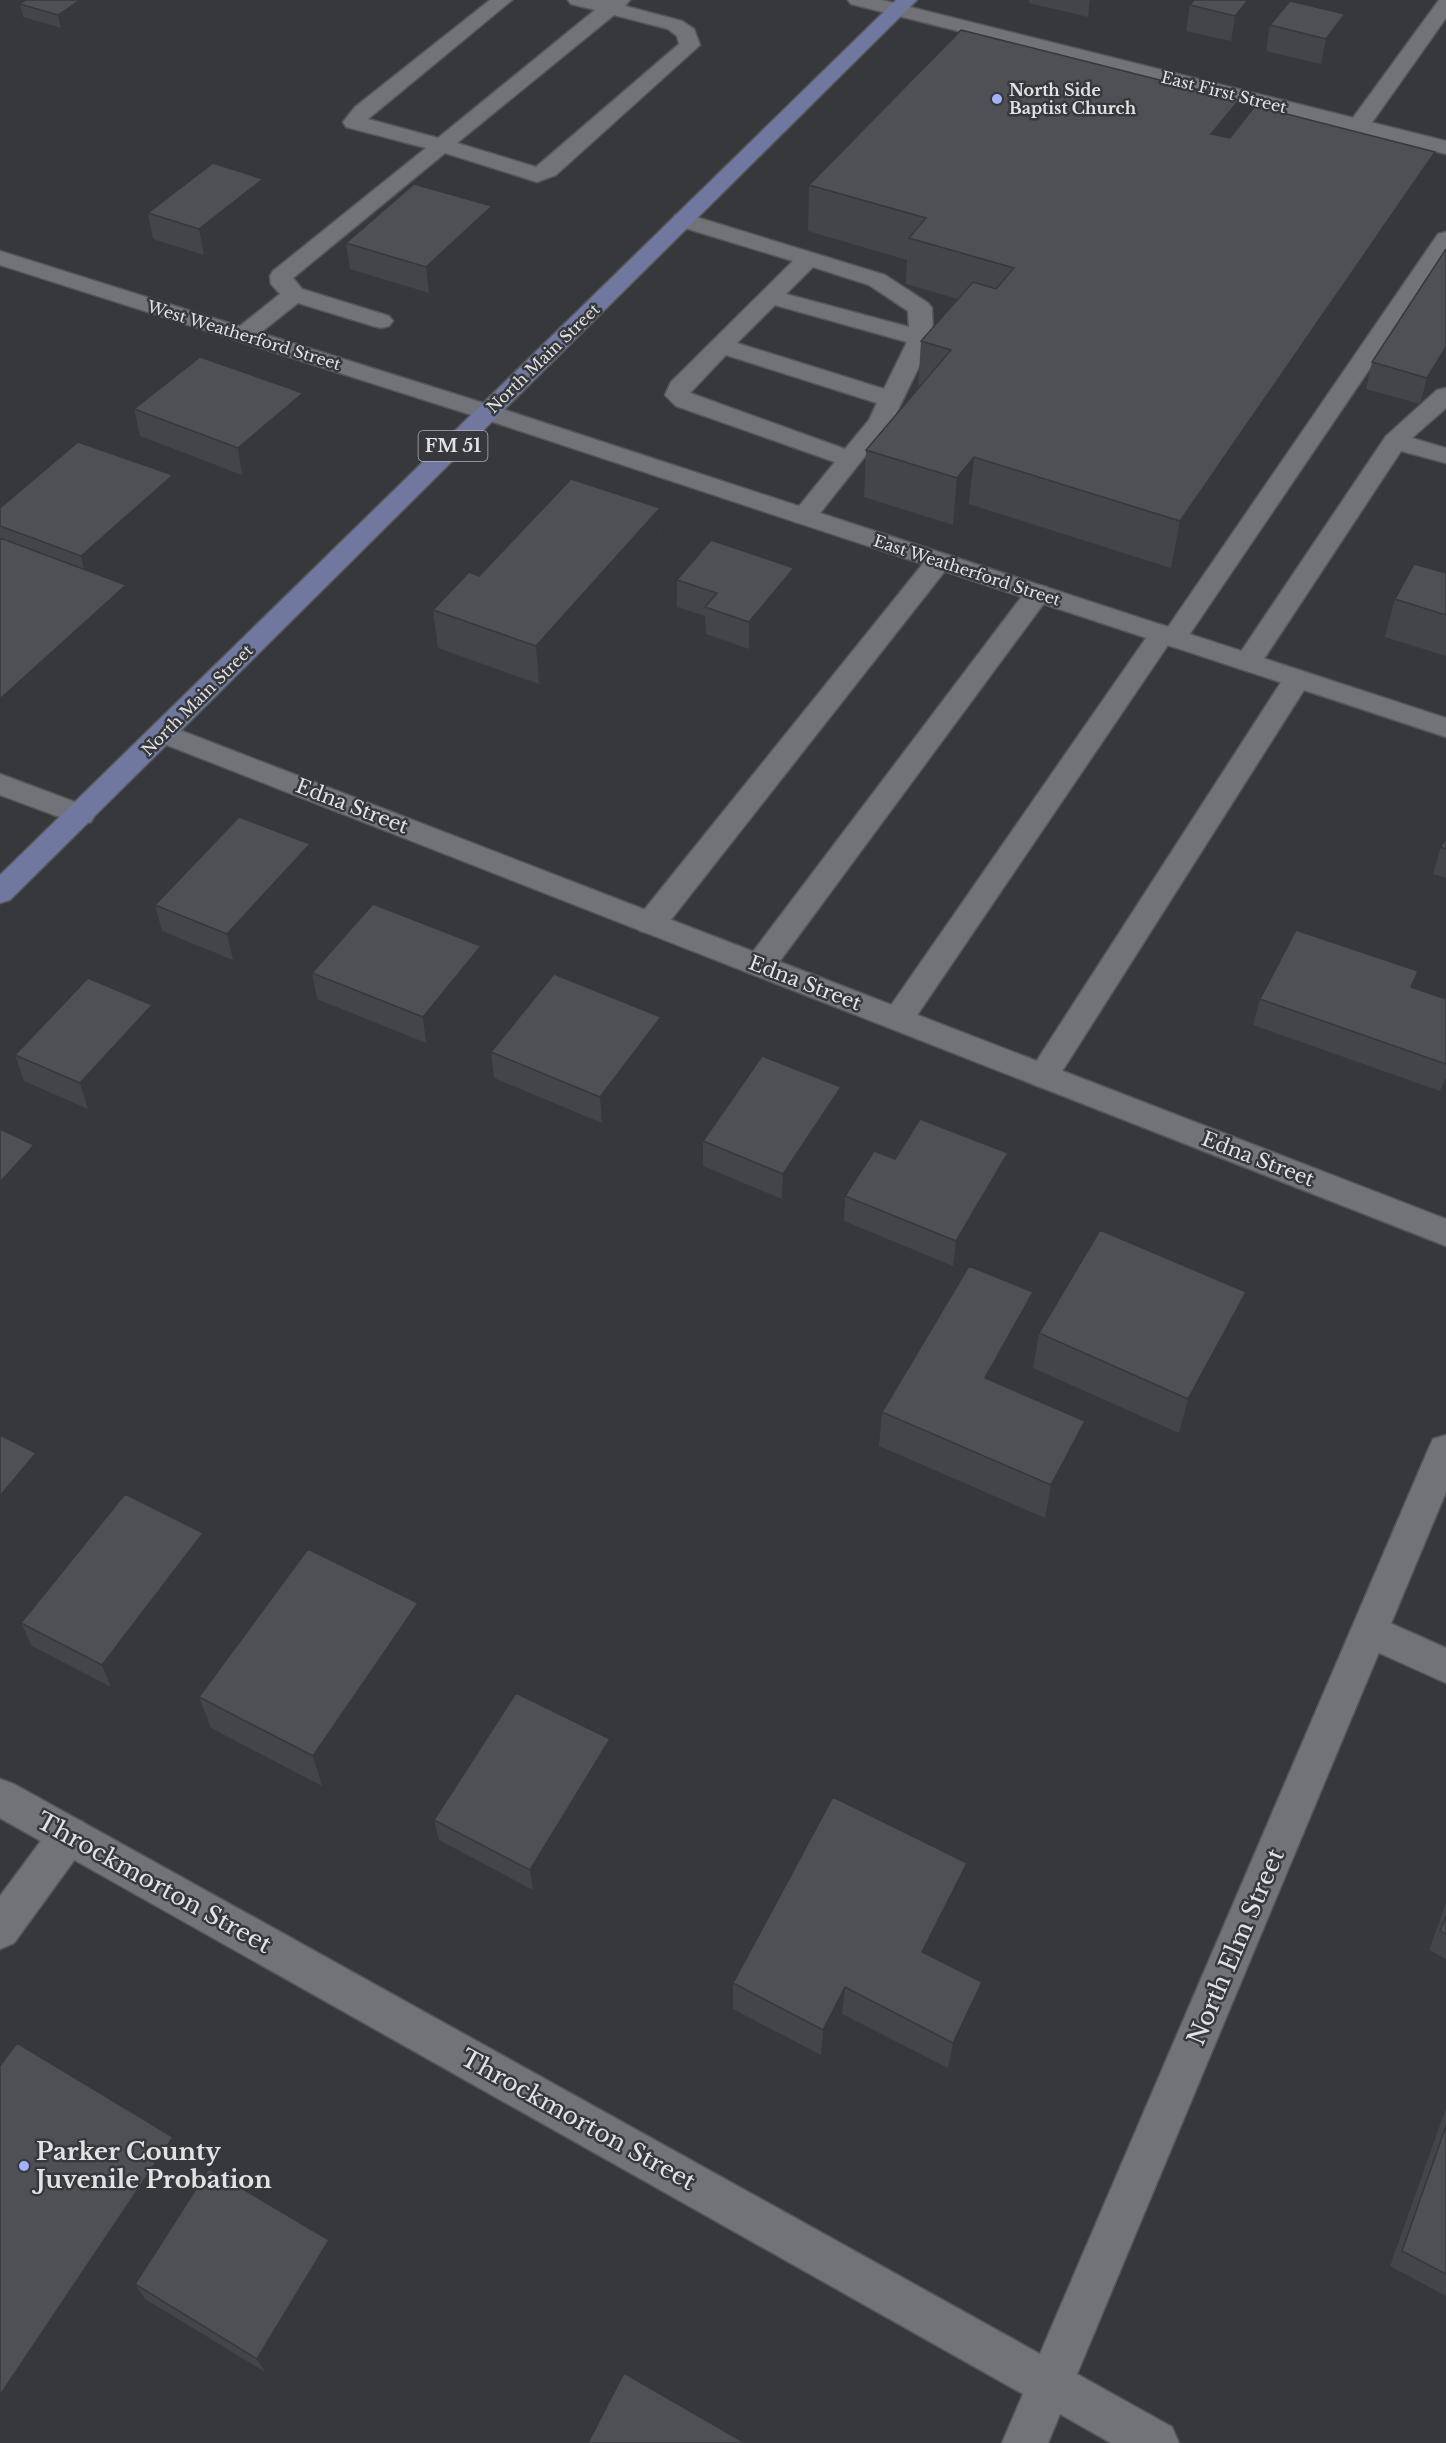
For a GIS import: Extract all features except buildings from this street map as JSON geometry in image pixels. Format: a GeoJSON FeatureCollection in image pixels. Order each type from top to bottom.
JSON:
{"type":"FeatureCollection","features":[{"type":"Feature","properties":{"kind":"main road","name":"North Main Street"},"geometry":{"type":"LineString","coordinates":[[0,893],[902,5]]}},
{"type":"Feature","properties":{"kind":"street"},"geometry":{"type":"LineString","coordinates":[[502,0],[363,112],[354,122],[441,145],[537,175],[548,170],[690,45],[687,33],[675,25],[615,4],[578,0]]}},
{"type":"Feature","properties":{"kind":"street","name":"East First Street"},"geometry":{"type":"LineString","coordinates":[[858,0],[902,5],[1446,148]]}},
{"type":"Feature","properties":{"kind":"street"},"geometry":{"type":"LineString","coordinates":[[381,321],[294,294],[283,284],[281,276],[615,4]]}},
{"type":"Feature","properties":{"kind":"street"},"geometry":{"type":"LineString","coordinates":[[1358,126],[1446,4]]}},
{"type":"Feature","properties":{"kind":"street"},"geometry":{"type":"LineString","coordinates":[[683,220],[877,280],[920,308],[921,338],[880,422],[804,516]]}},
{"type":"Feature","properties":{"kind":"street"},"geometry":{"type":"LineString","coordinates":[[898,1019],[1446,239]]}},
{"type":"Feature","properties":{"kind":"street","name":"West Weatherford Street"},"geometry":{"type":"LineString","coordinates":[[0,258],[487,412]]}},
{"type":"Feature","properties":{"kind":"street"},"geometry":{"type":"LineString","coordinates":[[808,259],[681,387],[677,395],[685,401],[851,459]]}},
{"type":"Feature","properties":{"kind":"street"},"geometry":{"type":"LineString","coordinates":[[243,335],[294,294]]}},
{"type":"Feature","properties":{"kind":"street"},"geometry":{"type":"LineString","coordinates":[[770,297],[921,338]]}},
{"type":"Feature","properties":{"kind":"street"},"geometry":{"type":"LineString","coordinates":[[723,346],[891,399]]}},
{"type":"Feature","properties":{"kind":"street"},"geometry":{"type":"LineString","coordinates":[[1248,662],[1395,441],[1446,395]]}},
{"type":"Feature","properties":{"kind":"street","name":"East Weatherford Street"},"geometry":{"type":"LineString","coordinates":[[487,412],[1446,728]]}},
{"type":"Feature","properties":{"kind":"street"},"geometry":{"type":"LineString","coordinates":[[1395,441],[1446,456]]}},
{"type":"Feature","properties":{"kind":"street"},"geometry":{"type":"LineString","coordinates":[[651,922],[939,561]]}},
{"type":"Feature","properties":{"kind":"street"},"geometry":{"type":"LineString","coordinates":[[760,965],[1038,593]]}},
{"type":"Feature","properties":{"kind":"street"},"geometry":{"type":"LineString","coordinates":[[1043,1076],[1297,679]]}},
{"type":"Feature","properties":{"kind":"street","name":"Edna Street"},"geometry":{"type":"LineString","coordinates":[[164,733],[1446,1233]]}},
{"type":"Feature","properties":{"kind":"street"},"geometry":{"type":"LineString","coordinates":[[0,784],[81,814]]}},
{"type":"Feature","properties":{"kind":"street","name":"North Elm Street"},"geometry":{"type":"LineString","coordinates":[[1025,2443],[1446,1450]]}},
{"type":"Feature","properties":{"kind":"street"},"geometry":{"type":"LineString","coordinates":[[1370,1630],[1446,1666]]}},
{"type":"Feature","properties":{"kind":"street","name":"Throckmorton Street"},"geometry":{"type":"LineString","coordinates":[[0,1797],[1156,2443]]}},
{"type":"Feature","properties":{"kind":"street"},"geometry":{"type":"LineString","coordinates":[[0,1929],[69,1835]]}},
{"type":"Feature","properties":{"kind":"place","name":"North Side Baptist Church"},"geometry":{"type":"Point","coordinates":[997,99]}},
{"type":"Feature","properties":{"kind":"place","name":"Parker County Juvenile Probation"},"geometry":{"type":"Point","coordinates":[24,2166]}}]}
